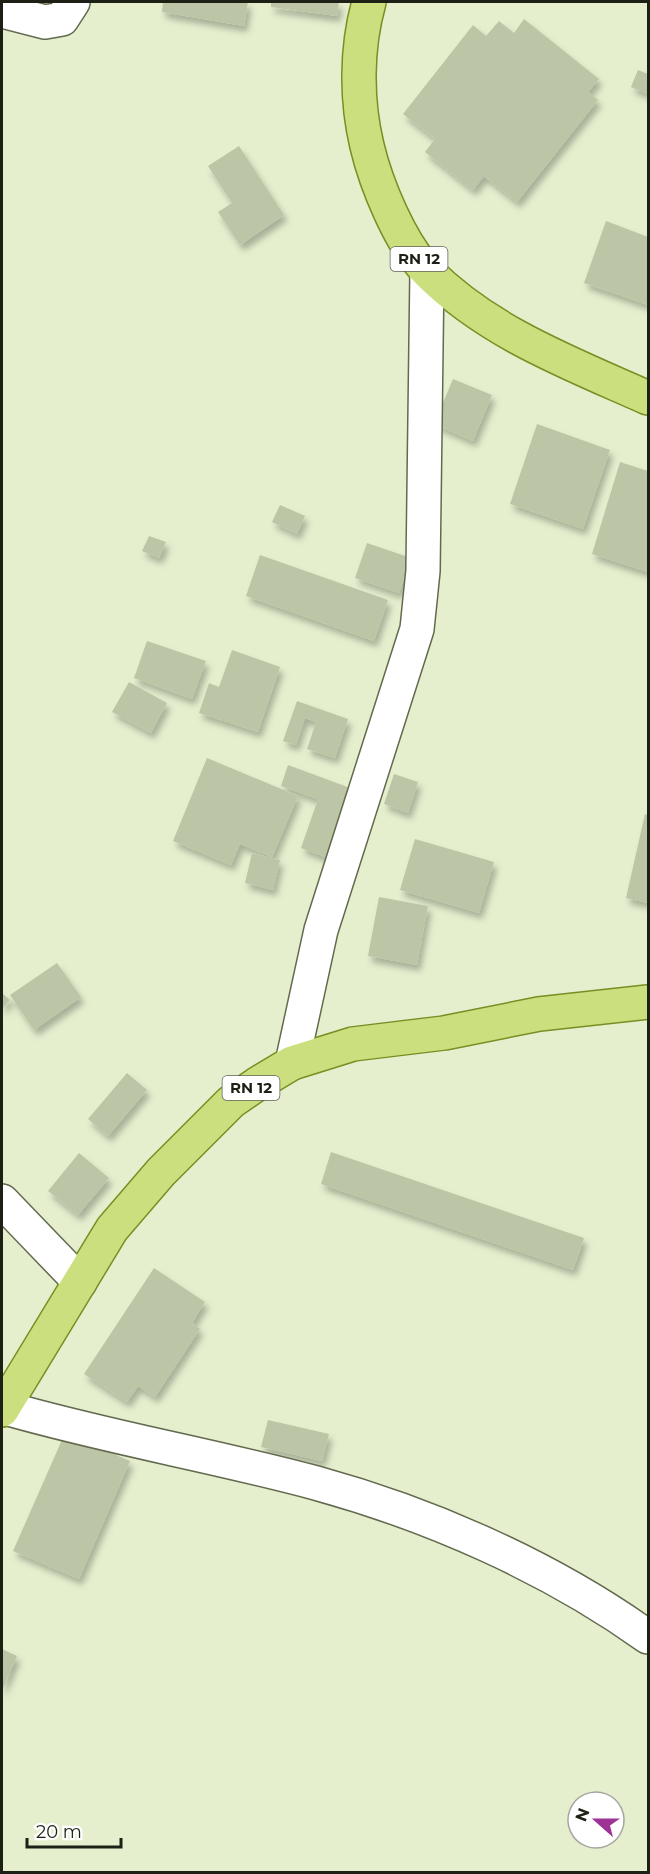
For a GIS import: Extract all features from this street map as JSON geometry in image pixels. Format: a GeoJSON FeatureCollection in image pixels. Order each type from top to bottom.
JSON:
{"type":"FeatureCollection","features":[{"type":"Feature","properties":{"kind":"main road","name":"RN 12"},"geometry":{"type":"LineString","coordinates":[[369,2],[359,73],[360,115],[372,168],[405,237],[427,270],[457,297],[544,352],[648,398]]}},
{"type":"Feature","properties":{"kind":"main road","name":"RN 12"},"geometry":{"type":"LineString","coordinates":[[2,1408],[112,1229],[161,1172],[231,1102],[292,1063],[374,1040],[444,1033],[580,1008],[648,1002]]}},
{"type":"Feature","properties":{"kind":"street"},"geometry":{"type":"LineString","coordinates":[[2,12],[45,22],[62,19],[73,2]]}},
{"type":"Feature","properties":{"kind":"street"},"geometry":{"type":"LineString","coordinates":[[292,1063],[321,930],[417,629],[423,572],[427,270]]}},
{"type":"Feature","properties":{"kind":"street"},"geometry":{"type":"LineString","coordinates":[[2,1201],[80,1282]]}},
{"type":"Feature","properties":{"kind":"street"},"geometry":{"type":"LineString","coordinates":[[2,1408],[317,1484],[451,1529],[544,1573],[613,1612],[648,1637]]}},
{"type":"Feature","properties":{"kind":"building"},"geometry":{"type":"Polygon","coordinates":[[[163,2],[248,2],[244,26],[162,12],[163,2]]]}},
{"type":"Feature","properties":{"kind":"building"},"geometry":{"type":"Polygon","coordinates":[[[271,2],[339,2],[337,16],[271,7],[271,2]]]}},
{"type":"Feature","properties":{"kind":"building"},"geometry":{"type":"Polygon","coordinates":[[[524,19],[599,79],[588,92],[598,100],[517,202],[484,176],[473,190],[425,152],[435,139],[403,114],[473,25],[486,36],[499,21],[514,33],[524,19]]]}},
{"type":"Feature","properties":{"kind":"building"},"geometry":{"type":"Polygon","coordinates":[[[638,70],[648,74],[648,94],[631,87],[638,70]]]}},
{"type":"Feature","properties":{"kind":"building"},"geometry":{"type":"Polygon","coordinates":[[[239,146],[284,215],[240,245],[218,212],[232,203],[208,166],[239,146]]]}},
{"type":"Feature","properties":{"kind":"building"},"geometry":{"type":"Polygon","coordinates":[[[606,221],[648,237],[648,305],[584,283],[606,221]]]}},
{"type":"Feature","properties":{"kind":"building"},"geometry":{"type":"Polygon","coordinates":[[[453,379],[492,395],[473,441],[434,424],[453,379]]]}},
{"type":"Feature","properties":{"kind":"building"},"geometry":{"type":"Polygon","coordinates":[[[537,424],[610,450],[583,529],[510,504],[537,424]]]}},
{"type":"Feature","properties":{"kind":"building"},"geometry":{"type":"Polygon","coordinates":[[[620,462],[648,471],[648,572],[592,554],[620,462]]]}},
{"type":"Feature","properties":{"kind":"building"},"geometry":{"type":"Polygon","coordinates":[[[280,505],[305,516],[297,534],[272,522],[280,505]]]}},
{"type":"Feature","properties":{"kind":"building"},"geometry":{"type":"Polygon","coordinates":[[[149,536],[166,542],[159,558],[142,551],[149,536]]]}},
{"type":"Feature","properties":{"kind":"building"},"geometry":{"type":"Polygon","coordinates":[[[367,543],[411,558],[399,593],[355,578],[367,543]]]}},
{"type":"Feature","properties":{"kind":"building"},"geometry":{"type":"Polygon","coordinates":[[[260,555],[388,600],[374,641],[246,596],[260,555]]]}},
{"type":"Feature","properties":{"kind":"building"},"geometry":{"type":"Polygon","coordinates":[[[147,641],[206,661],[192,699],[134,678],[147,641]]]}},
{"type":"Feature","properties":{"kind":"building"},"geometry":{"type":"Polygon","coordinates":[[[232,650],[280,667],[258,732],[199,713],[209,683],[219,687],[232,650]]]}},
{"type":"Feature","properties":{"kind":"building"},"geometry":{"type":"Polygon","coordinates":[[[129,682],[167,703],[151,733],[112,712],[129,682]]]}},
{"type":"Feature","properties":{"kind":"building"},"geometry":{"type":"Polygon","coordinates":[[[297,701],[348,719],[335,758],[307,749],[316,722],[305,718],[296,745],[283,741],[297,701]]]}},
{"type":"Feature","properties":{"kind":"building"},"geometry":{"type":"Polygon","coordinates":[[[207,758],[298,796],[272,857],[240,844],[231,865],[173,841],[207,758]]]}},
{"type":"Feature","properties":{"kind":"building"},"geometry":{"type":"Polygon","coordinates":[[[288,765],[361,792],[336,861],[301,848],[318,799],[281,786],[288,765]]]}},
{"type":"Feature","properties":{"kind":"building"},"geometry":{"type":"Polygon","coordinates":[[[394,774],[418,782],[408,813],[384,804],[394,774]]]}},
{"type":"Feature","properties":{"kind":"building"},"geometry":{"type":"Polygon","coordinates":[[[645,814],[648,815],[648,903],[626,898],[645,814]]]}},
{"type":"Feature","properties":{"kind":"building"},"geometry":{"type":"Polygon","coordinates":[[[415,839],[494,862],[479,913],[400,890],[415,839]]]}},
{"type":"Feature","properties":{"kind":"building"},"geometry":{"type":"Polygon","coordinates":[[[252,853],[280,860],[273,890],[245,883],[252,853]]]}},
{"type":"Feature","properties":{"kind":"building"},"geometry":{"type":"Polygon","coordinates":[[[379,897],[428,906],[417,965],[368,956],[379,897]]]}},
{"type":"Feature","properties":{"kind":"building"},"geometry":{"type":"Polygon","coordinates":[[[57,963],[81,997],[34,1030],[10,995],[57,963]]]}},
{"type":"Feature","properties":{"kind":"building"},"geometry":{"type":"Polygon","coordinates":[[[2,993],[10,1000],[2,1009],[2,993]]]}},
{"type":"Feature","properties":{"kind":"building"},"geometry":{"type":"Polygon","coordinates":[[[127,1073],[147,1090],[108,1136],[88,1119],[127,1073]]]}},
{"type":"Feature","properties":{"kind":"building"},"geometry":{"type":"Polygon","coordinates":[[[331,1152],[584,1238],[573,1270],[321,1184],[331,1152]]]}},
{"type":"Feature","properties":{"kind":"building"},"geometry":{"type":"Polygon","coordinates":[[[79,1153],[109,1178],[78,1215],[48,1191],[79,1153]]]}},
{"type":"Feature","properties":{"kind":"building"},"geometry":{"type":"Polygon","coordinates":[[[154,1268],[205,1302],[192,1323],[200,1329],[155,1397],[138,1386],[127,1402],[84,1374],[154,1268]]]}},
{"type":"Feature","properties":{"kind":"building"},"geometry":{"type":"Polygon","coordinates":[[[268,1420],[329,1434],[322,1461],[261,1447],[268,1420]]]}},
{"type":"Feature","properties":{"kind":"building"},"geometry":{"type":"Polygon","coordinates":[[[65,1433],[130,1461],[79,1579],[13,1551],[65,1433]]]}},
{"type":"Feature","properties":{"kind":"building"},"geometry":{"type":"Polygon","coordinates":[[[2,1649],[17,1656],[2,1691],[2,1649]]]}}]}
